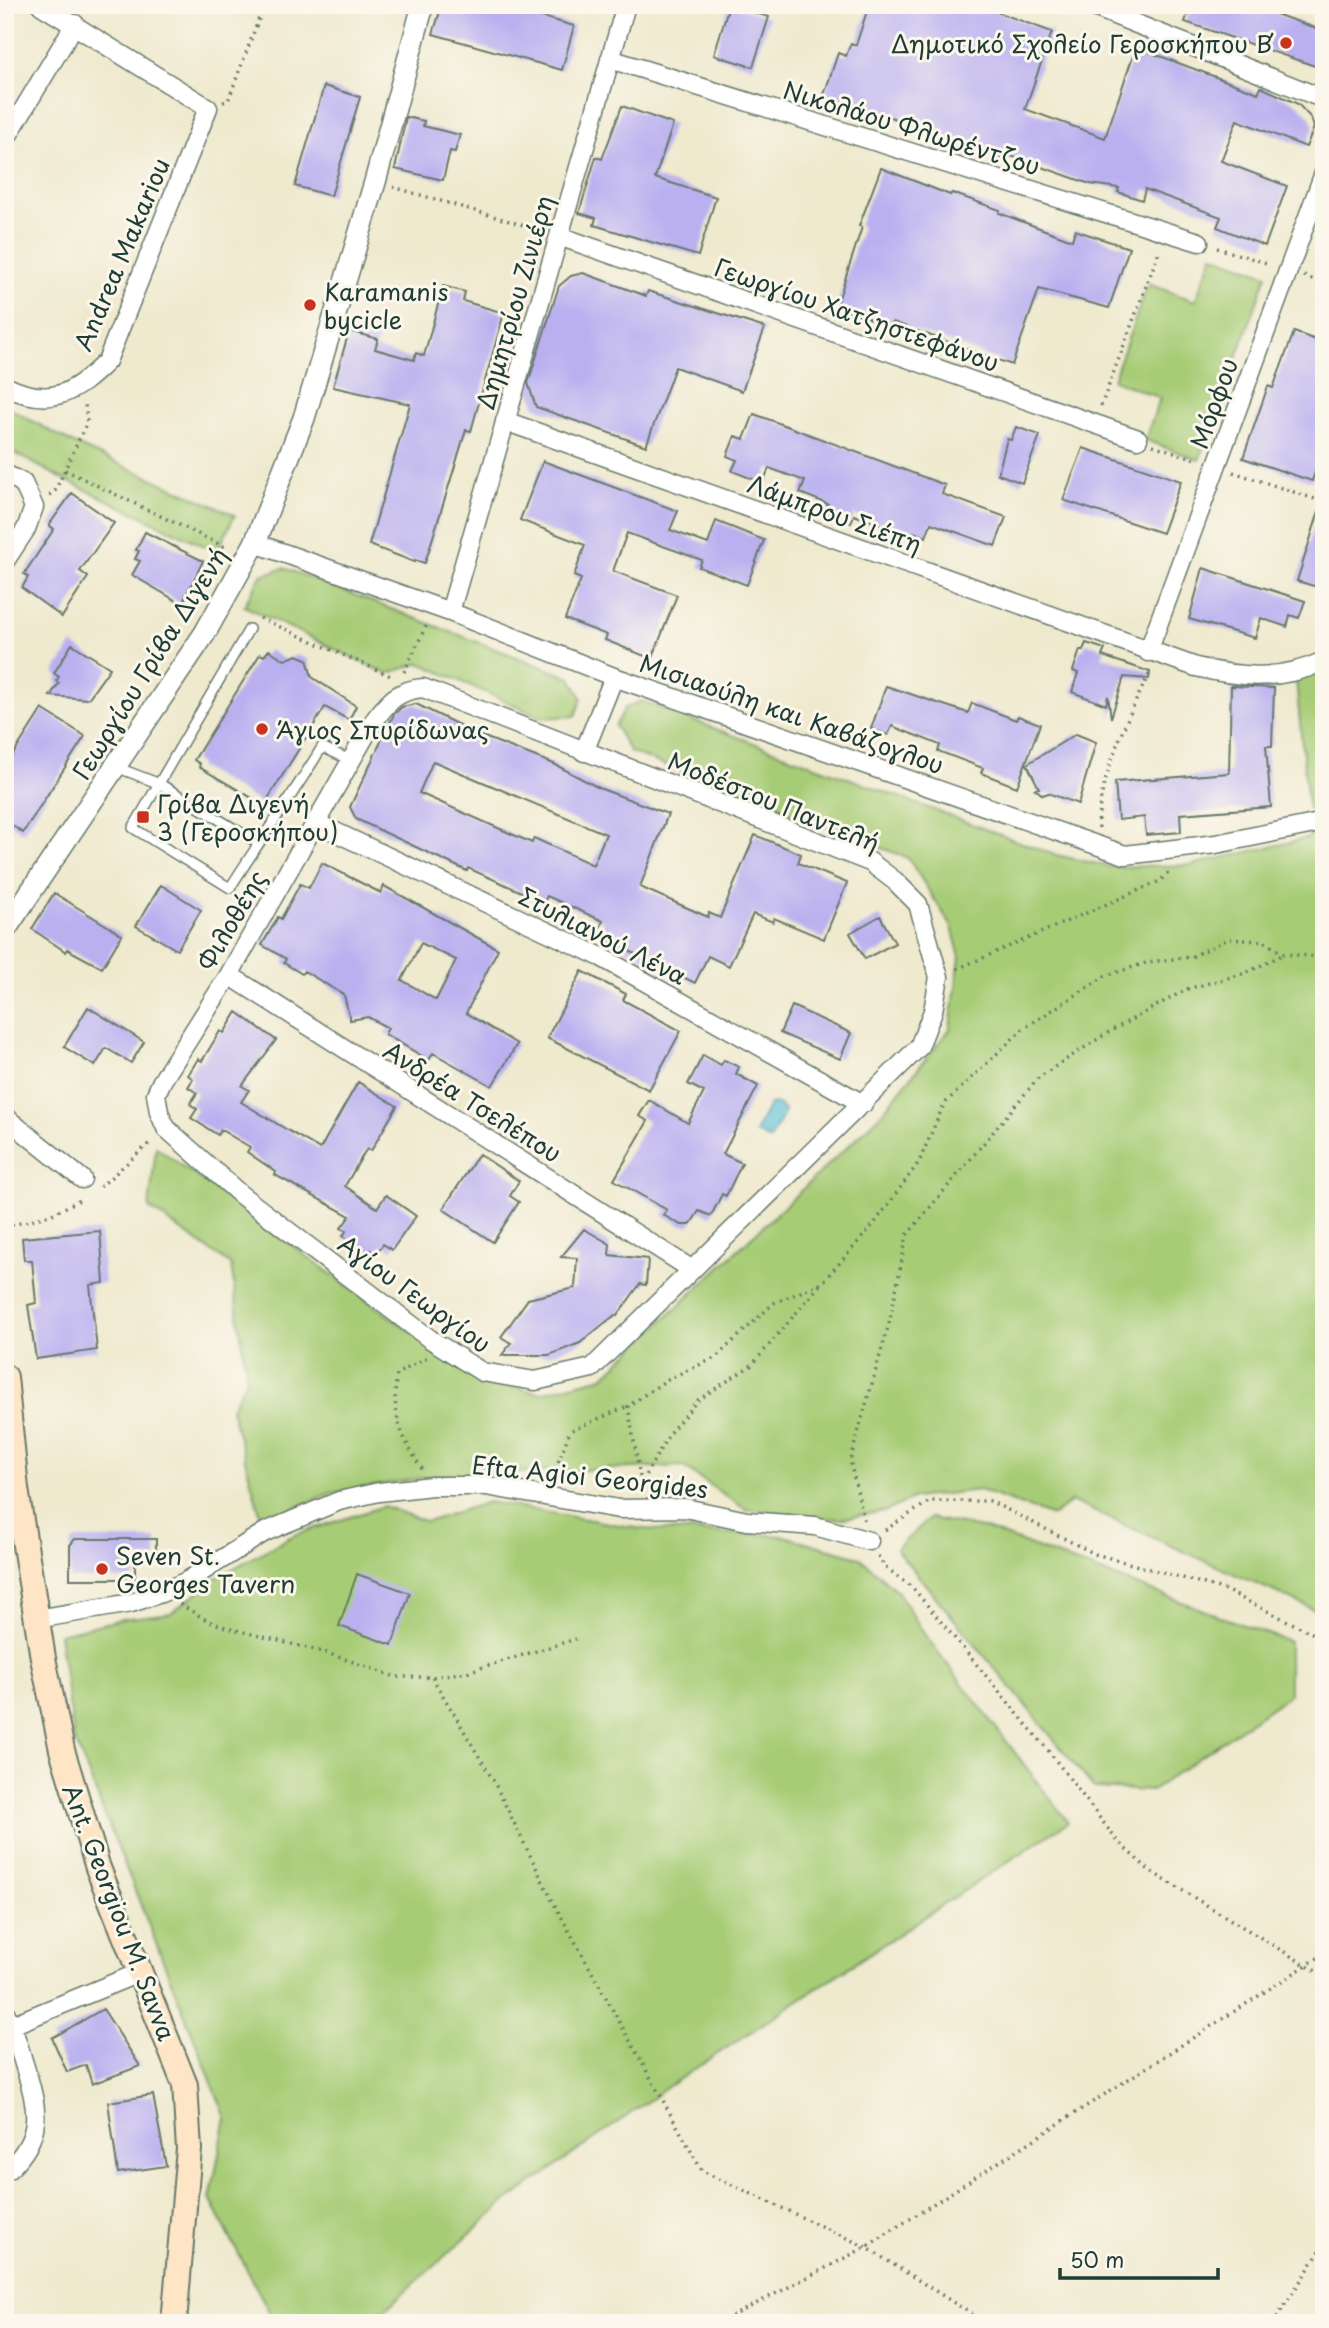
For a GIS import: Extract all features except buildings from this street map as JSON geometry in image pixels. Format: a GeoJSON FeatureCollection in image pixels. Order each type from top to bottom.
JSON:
{"type":"FeatureCollection","features":[{"type":"Feature","properties":{"kind":"main road","name":"Ant. Georgiou M. Savva"},"geometry":{"type":"LineString","coordinates":[[5,1377],[10,1489],[62,1750],[75,1802],[98,1868],[185,2085],[188,2110],[186,2195],[174,2323]]}},
{"type":"Feature","properties":{"kind":"street"},"geometry":{"type":"LineString","coordinates":[[41,5],[208,108]]}},
{"type":"Feature","properties":{"kind":"street","name":"Γεωργίου Γρίβα Διγενή"},"geometry":{"type":"LineString","coordinates":[[5,930],[116,767],[223,601],[251,550],[304,418],[375,182],[423,5]]}},
{"type":"Feature","properties":{"kind":"street","name":"Δημητρίου Ζινιέρη"},"geometry":{"type":"LineString","coordinates":[[443,609],[505,421],[626,5]]}},
{"type":"Feature","properties":{"kind":"street"},"geometry":{"type":"LineString","coordinates":[[1100,7],[1324,99]]}},
{"type":"Feature","properties":{"kind":"street"},"geometry":{"type":"LineString","coordinates":[[5,140],[75,24]]}},
{"type":"Feature","properties":{"kind":"street","name":"Νικολάου Φλωρέντζου"},"geometry":{"type":"LineString","coordinates":[[610,59],[1199,242]]}},
{"type":"Feature","properties":{"kind":"street","name":"Andrea Makariou"},"geometry":{"type":"LineString","coordinates":[[5,386],[24,395],[53,397],[83,385],[107,361],[208,108]]}},
{"type":"Feature","properties":{"kind":"street","name":"Μόρφου"},"geometry":{"type":"LineString","coordinates":[[1154,653],[1324,173]]}},
{"type":"Feature","properties":{"kind":"street","name":"Γεωργίου Χατζηστεφάνου"},"geometry":{"type":"LineString","coordinates":[[559,236],[1138,439]]}},
{"type":"Feature","properties":{"kind":"street","name":"Λάμπρου Σιέπη"},"geometry":{"type":"LineString","coordinates":[[505,421],[1154,653],[1228,675],[1254,678],[1283,675],[1324,661]]}},
{"type":"Feature","properties":{"kind":"street"},"geometry":{"type":"LineString","coordinates":[[5,474],[23,483],[34,507],[26,529],[5,561]]}},
{"type":"Feature","properties":{"kind":"street","name":"Μισιαούλη και Καβάζογλου"},"geometry":{"type":"LineString","coordinates":[[251,550],[443,609],[614,677],[1125,855],[1195,847],[1324,822]]}},
{"type":"Feature","properties":{"kind":"street"},"geometry":{"type":"LineString","coordinates":[[584,752],[614,677]]}},
{"type":"Feature","properties":{"kind":"street","name":"Μοδέστου Παντελή"},"geometry":{"type":"LineString","coordinates":[[423,688],[446,694],[584,752],[870,862],[895,881],[918,904],[939,977],[933,1010],[919,1047],[863,1104]]}},
{"type":"Feature","properties":{"kind":"street","name":"Φιλοθέης"},"geometry":{"type":"LineString","coordinates":[[166,1128],[159,1112],[156,1094],[162,1081],[229,975],[350,760],[393,696],[409,689],[423,688]]}},
{"type":"Feature","properties":{"kind":"street","name":"Στυλιανού Λένα"},"geometry":{"type":"LineString","coordinates":[[314,822],[601,957],[863,1104]]}},
{"type":"Feature","properties":{"kind":"street","name":"Ανδρέα Τσελέπου"},"geometry":{"type":"LineString","coordinates":[[229,975],[691,1269]]}},
{"type":"Feature","properties":{"kind":"street","name":"Αγίου Γεωργίου"},"geometry":{"type":"LineString","coordinates":[[166,1128],[241,1195],[430,1339],[482,1372],[535,1381],[592,1368],[863,1104]]}},
{"type":"Feature","properties":{"kind":"street"},"geometry":{"type":"LineString","coordinates":[[5,1117],[82,1179]]}},
{"type":"Feature","properties":{"kind":"street","name":"Efta Agioi Georgides"},"geometry":{"type":"LineString","coordinates":[[36,1619],[131,1603],[161,1593],[187,1581],[265,1532],[339,1501],[379,1492],[432,1486],[486,1486],[619,1509],[685,1508],[747,1521],[816,1527],[869,1541]]}},
{"type":"Feature","properties":{"kind":"street"},"geometry":{"type":"LineString","coordinates":[[8,2170],[24,2155],[34,2133],[36,2118],[33,2094],[8,2019],[141,1972]]}},
{"type":"Feature","properties":{"kind":"lane"},"geometry":{"type":"LineString","coordinates":[[249,629],[133,828],[230,888],[258,844],[288,805],[322,747],[350,760]]}},
{"type":"Feature","properties":{"kind":"lane"},"geometry":{"type":"LineString","coordinates":[[116,767],[160,784],[258,844]]}},
{"type":"Feature","properties":{"kind":"path"},"geometry":{"type":"LineString","coordinates":[[208,108],[228,101],[264,5]]}},
{"type":"Feature","properties":{"kind":"path"},"geometry":{"type":"LineString","coordinates":[[375,182],[559,236]]}},
{"type":"Feature","properties":{"kind":"path"},"geometry":{"type":"LineString","coordinates":[[1095,424],[1166,232]]}},
{"type":"Feature","properties":{"kind":"path"},"geometry":{"type":"LineString","coordinates":[[1199,242],[1289,270],[1324,284]]}},
{"type":"Feature","properties":{"kind":"path"},"geometry":{"type":"LineString","coordinates":[[34,507],[55,491],[87,422],[83,385]]}},
{"type":"Feature","properties":{"kind":"path"},"geometry":{"type":"LineString","coordinates":[[65,470],[251,550]]}},
{"type":"Feature","properties":{"kind":"path"},"geometry":{"type":"LineString","coordinates":[[223,601],[400,680],[443,609]]}},
{"type":"Feature","properties":{"kind":"path"},"geometry":{"type":"LineString","coordinates":[[1102,847],[1097,813],[1110,768],[1154,653]]}},
{"type":"Feature","properties":{"kind":"path"},"geometry":{"type":"LineString","coordinates":[[939,977],[1160,881],[1195,847]]}},
{"type":"Feature","properties":{"kind":"path"},"geometry":{"type":"LineString","coordinates":[[619,1509],[641,1483],[671,1431],[698,1400],[752,1365],[874,1224],[919,1162],[944,1104],[1023,1029],[1105,976],[1149,962],[1191,957],[1228,939],[1263,941],[1284,954],[1324,957]]}},
{"type":"Feature","properties":{"kind":"path"},"geometry":{"type":"LineString","coordinates":[[1284,954],[1246,973],[1187,989],[1109,1032],[1039,1077],[906,1235],[890,1320],[850,1461],[869,1541],[885,1567],[912,1587],[1039,1739],[1119,1843],[1150,1871],[1324,1976]]}},
{"type":"Feature","properties":{"kind":"path"},"geometry":{"type":"LineString","coordinates":[[521,1492],[556,1468],[570,1431],[628,1406],[668,1378],[715,1358],[774,1303],[821,1283]]}},
{"type":"Feature","properties":{"kind":"path"},"geometry":{"type":"LineString","coordinates":[[429,1356],[397,1374],[393,1404],[408,1447],[432,1486]]}},
{"type":"Feature","properties":{"kind":"path"},"geometry":{"type":"LineString","coordinates":[[628,1406],[641,1483]]}},
{"type":"Feature","properties":{"kind":"path"},"geometry":{"type":"LineString","coordinates":[[869,1541],[930,1501],[990,1501],[1095,1553],[1223,1589],[1312,1633],[1324,1647]]}},
{"type":"Feature","properties":{"kind":"path"},"geometry":{"type":"LineString","coordinates":[[161,1593],[208,1621],[327,1653],[396,1677],[432,1677],[467,1672],[576,1639]]}},
{"type":"Feature","properties":{"kind":"path"},"geometry":{"type":"LineString","coordinates":[[432,1677],[494,1780],[552,1899],[702,2171],[866,2248],[986,2323]]}},
{"type":"Feature","properties":{"kind":"path"},"geometry":{"type":"LineString","coordinates":[[719,2323],[866,2248],[1324,1954]]}},
{"type":"Feature","properties":{"kind":"path"},"geometry":{"type":"LineString","coordinates":[[1273,2323],[1324,2245]]}},
{"type":"Feature","properties":{"kind":"path"},"geometry":{"type":"LineString","coordinates":[[1313,2323],[1324,2306]]}},
{"type":"Feature","properties":{"kind":"green space"},"geometry":{"type":"Polygon","coordinates":[[[1213,255],[1267,275],[1199,460],[1145,440],[1160,398],[1113,380],[1148,284],[1195,301],[1213,255]]]}},
{"type":"Feature","properties":{"kind":"green space"},"geometry":{"type":"Polygon","coordinates":[[[5,406],[74,444],[235,515],[217,552],[61,478],[5,448],[5,406]]]}},
{"type":"Feature","properties":{"kind":"green space"},"geometry":{"type":"Polygon","coordinates":[[[284,568],[571,678],[582,698],[575,716],[543,718],[420,663],[387,674],[244,606],[261,575],[284,568]]]}},
{"type":"Feature","properties":{"kind":"green space"},"geometry":{"type":"Polygon","coordinates":[[[1324,667],[1324,820],[1308,808],[1296,680],[1324,667]]]}},
{"type":"Feature","properties":{"kind":"green space"},"geometry":{"type":"Polygon","coordinates":[[[641,701],[1052,854],[1111,867],[1191,865],[1308,838],[1324,820],[1324,1614],[1071,1501],[1053,1516],[979,1490],[914,1498],[886,1511],[839,1519],[745,1509],[682,1466],[434,1476],[331,1493],[262,1521],[231,1409],[247,1378],[231,1265],[149,1208],[156,1147],[477,1380],[540,1393],[603,1377],[878,1118],[950,1029],[960,957],[952,927],[908,858],[630,752],[615,726],[625,708],[641,701]]]}},
{"type":"Feature","properties":{"kind":"green space"},"geometry":{"type":"Polygon","coordinates":[[[488,1502],[642,1529],[784,1536],[859,1557],[898,1592],[925,1635],[1068,1822],[669,2086],[503,2204],[370,2323],[275,2323],[210,2199],[226,2118],[74,1738],[59,1634],[122,1619],[171,1613],[214,1579],[294,1535],[384,1506],[427,1522],[488,1502]]]}},
{"type":"Feature","properties":{"kind":"green space"},"geometry":{"type":"Polygon","coordinates":[[[930,1518],[986,1529],[1289,1642],[1289,1695],[1151,1791],[1094,1788],[896,1549],[930,1518]]]}},
{"type":"Feature","properties":{"kind":"water"},"geometry":{"type":"Polygon","coordinates":[[[769,1104],[779,1105],[785,1112],[770,1140],[755,1133],[769,1104]]]}},
{"type":"Feature","properties":{"kind":"waterway"},"geometry":{"type":"LineString","coordinates":[[5,2315],[8,2323]]}},
{"type":"Feature","properties":{"kind":"place","name":"Δημοτικό Σχολείο Γεροσκήπου Β΄"},"geometry":{"type":"Point","coordinates":[1286,43]}},
{"type":"Feature","properties":{"kind":"place","name":"Karamanis bycicle"},"geometry":{"type":"Point","coordinates":[310,305]}},
{"type":"Feature","properties":{"kind":"place","name":"Άγιος Σπυρίδωνας"},"geometry":{"type":"Point","coordinates":[262,729]}},
{"type":"Feature","properties":{"kind":"place","name":"Γρίβα Διγενή 3 (Γεροσκήπου)"},"geometry":{"type":"Point","coordinates":[143,817]}},
{"type":"Feature","properties":{"kind":"place","name":"Seven St. Georges Tavern"},"geometry":{"type":"Point","coordinates":[102,1569]}}]}
